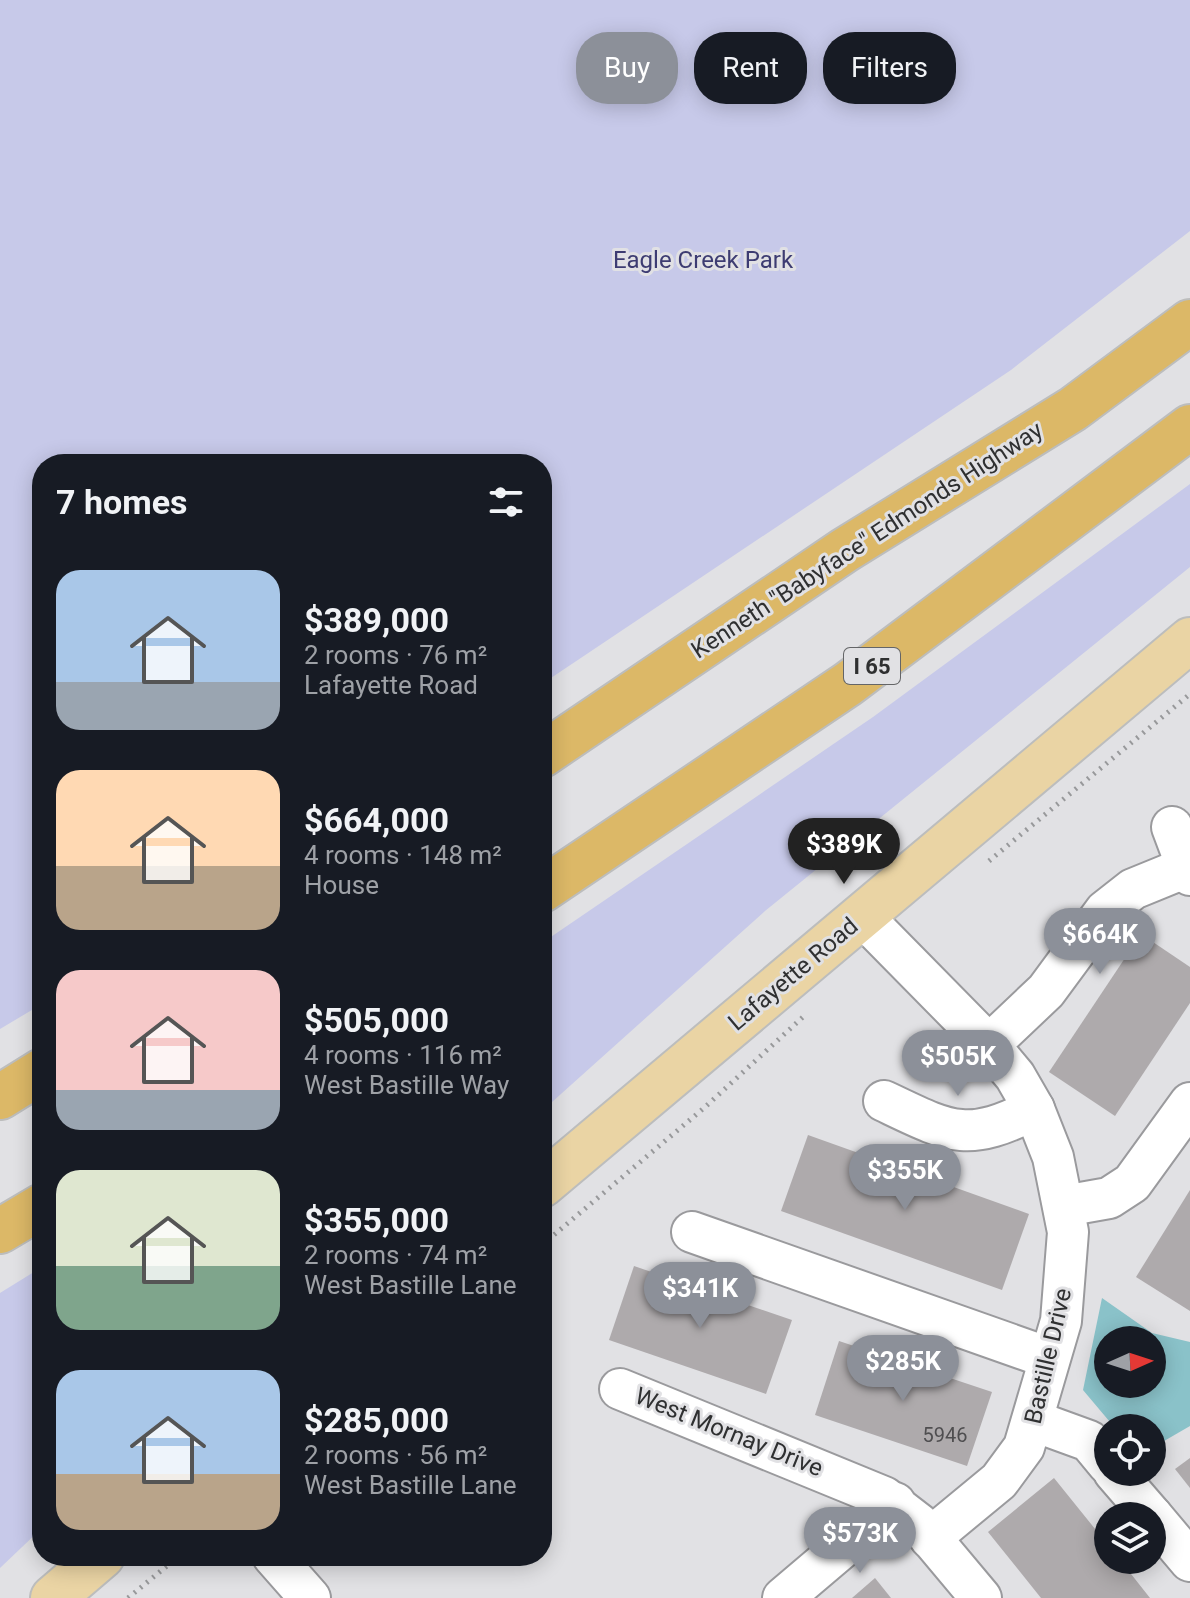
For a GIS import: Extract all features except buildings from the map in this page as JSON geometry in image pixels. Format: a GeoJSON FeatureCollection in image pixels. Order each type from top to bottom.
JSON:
{"type":"FeatureCollection","features":[{"type":"Feature","properties":{"kind":"highway","name":"Kenneth \"Babyface\" Edmonds Highway"},"geometry":{"type":"LineString","coordinates":[[552,748],[845,550],[1073,409],[1190,322]]}},
{"type":"Feature","properties":{"kind":"highway","name":"I 65"},"geometry":{"type":"LineString","coordinates":[[552,883],[848,684],[1190,427]]}},
{"type":"Feature","properties":{"kind":"highway"},"geometry":{"type":"LineString","coordinates":[[0,1097],[32,1077]]}},
{"type":"Feature","properties":{"kind":"highway"},"geometry":{"type":"LineString","coordinates":[[0,1231],[32,1212]]}},
{"type":"Feature","properties":{"kind":"main road","name":"Lafayette Road"},"geometry":{"type":"LineString","coordinates":[[552,1177],[1190,640]]}},
{"type":"Feature","properties":{"kind":"main road"},"geometry":{"type":"LineString","coordinates":[[53,1598],[90,1566]]}},
{"type":"Feature","properties":{"kind":"street"},"geometry":{"type":"LineString","coordinates":[[989,1045],[1046,991],[1105,911],[1133,889],[1189,871],[1172,827]]}},
{"type":"Feature","properties":{"kind":"street","name":"Bastille Drive"},"geometry":{"type":"LineString","coordinates":[[862,916],[989,1045],[1015,1076],[1034,1109],[1053,1157],[1064,1206],[1068,1244],[1064,1301],[1034,1421],[1014,1465],[930,1538]]}},
{"type":"Feature","properties":{"kind":"street"},"geometry":{"type":"LineString","coordinates":[[884,1101],[939,1126],[968,1132],[1001,1126],[1034,1109]]}},
{"type":"Feature","properties":{"kind":"street"},"geometry":{"type":"LineString","coordinates":[[1064,1206],[1109,1198],[1132,1183],[1190,1103]]}},
{"type":"Feature","properties":{"kind":"street"},"geometry":{"type":"LineString","coordinates":[[692,1232],[1049,1358]]}},
{"type":"Feature","properties":{"kind":"street","name":"West Mornay Drive"},"geometry":{"type":"LineString","coordinates":[[620,1389],[854,1482],[895,1503],[930,1538],[981,1598]]}},
{"type":"Feature","properties":{"kind":"street"},"geometry":{"type":"LineString","coordinates":[[1034,1421],[1089,1441],[1094,1447]]}},
{"type":"Feature","properties":{"kind":"street"},"geometry":{"type":"LineString","coordinates":[[1126,1486],[1140,1502]]}},
{"type":"Feature","properties":{"kind":"street"},"geometry":{"type":"LineString","coordinates":[[783,1598],[895,1503]]}},
{"type":"Feature","properties":{"kind":"street"},"geometry":{"type":"LineString","coordinates":[[1166,1533],[1190,1561]]}},
{"type":"Feature","properties":{"kind":"street"},"geometry":{"type":"LineString","coordinates":[[282,1566],[310,1598]]}},
{"type":"Feature","properties":{"kind":"path"},"geometry":{"type":"LineString","coordinates":[[983,866],[1190,694]]}},
{"type":"Feature","properties":{"kind":"path"},"geometry":{"type":"LineString","coordinates":[[552,1237],[704,1108],[809,1011]]}},
{"type":"Feature","properties":{"kind":"path"},"geometry":{"type":"LineString","coordinates":[[128,1598],[167,1566]]}},
{"type":"Feature","properties":{"kind":"green space","name":"Eagle Creek Park"},"geometry":{"type":"Polygon","coordinates":[[[0,0],[1190,0],[1190,231],[1011,370],[552,677],[552,454],[32,454],[32,1010],[0,1029],[0,0]]]}},
{"type":"Feature","properties":{"kind":"green space"},"geometry":{"type":"Polygon","coordinates":[[[1190,484],[1190,567],[765,911],[552,1102],[552,936],[873,717],[1190,484]]]}},
{"type":"Feature","properties":{"kind":"green space"},"geometry":{"type":"Polygon","coordinates":[[[32,1273],[32,1538],[0,1568],[0,1293],[32,1273]]]}},
{"type":"Feature","properties":{"kind":"shaded area"},"geometry":{"type":"Polygon","coordinates":[[[1102,1298],[1142,1326],[1096,1326],[1102,1298]]]}},
{"type":"Feature","properties":{"kind":"shaded area"},"geometry":{"type":"Polygon","coordinates":[[[1166,1336],[1190,1342],[1190,1426],[1166,1440],[1166,1414],[1103,1414],[1083,1390],[1094,1337],[1094,1398],[1166,1398],[1166,1336]]]}}]}
